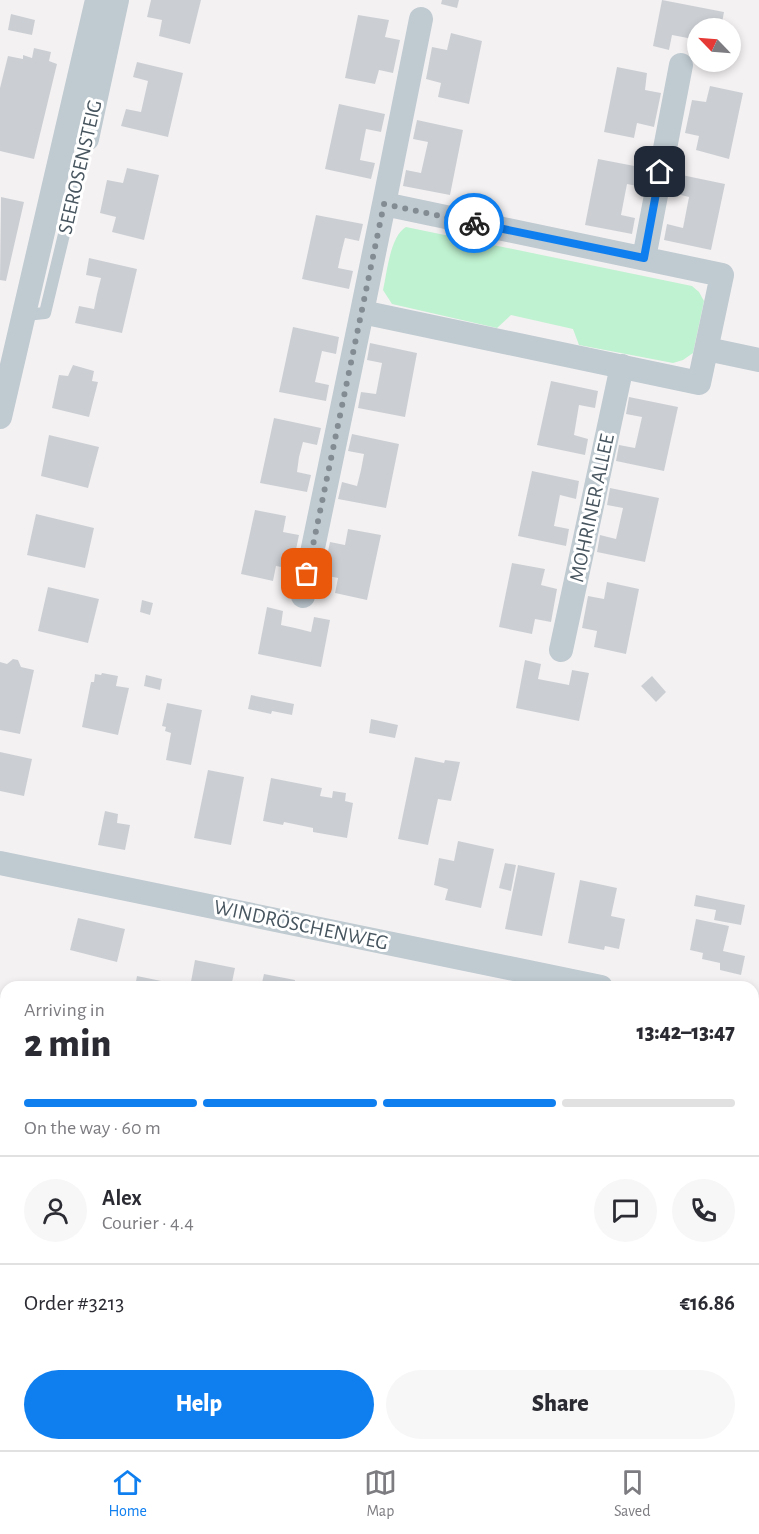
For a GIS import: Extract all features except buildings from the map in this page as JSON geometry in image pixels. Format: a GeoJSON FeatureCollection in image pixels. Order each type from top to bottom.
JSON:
{"type":"FeatureCollection","features":[{"type":"Feature","properties":{"kind":"street","name":"SEEROSENSTEIG"},"geometry":{"type":"LineString","coordinates":[[0,417],[97,0]]}},
{"type":"Feature","properties":{"kind":"street","name":"SEEROSENSTEIG"},"geometry":{"type":"LineString","coordinates":[[87,139],[117,0]]}},
{"type":"Feature","properties":{"kind":"street"},"geometry":{"type":"LineString","coordinates":[[303,596],[421,19]]}},
{"type":"Feature","properties":{"kind":"street"},"geometry":{"type":"LineString","coordinates":[[644,258],[681,65]]}},
{"type":"Feature","properties":{"kind":"street"},"geometry":{"type":"LineString","coordinates":[[362,312],[699,383],[707,349],[722,275],[384,204]]}},
{"type":"Feature","properties":{"kind":"street"},"geometry":{"type":"LineString","coordinates":[[707,349],[759,360]]}},
{"type":"Feature","properties":{"kind":"street","name":"MOHRINER ALLEE"},"geometry":{"type":"LineString","coordinates":[[561,650],[622,366]]}},
{"type":"Feature","properties":{"kind":"street","name":"WINDRÖSCHENWEG"},"geometry":{"type":"LineString","coordinates":[[0,863],[572,981]]}},
{"type":"Feature","properties":{"kind":"lane","name":"SEEROSENSTEIG"},"geometry":{"type":"LineString","coordinates":[[25,315],[45,313],[87,139]]}},
{"type":"Feature","properties":{"kind":"green space"},"geometry":{"type":"Polygon","coordinates":[[[406,227],[692,286],[704,301],[693,353],[673,363],[579,345],[573,329],[511,315],[497,328],[392,304],[383,290],[393,246],[396,238],[406,227]]]}},
{"type":"Feature","properties":{"kind":"way so far"},"geometry":{"type":"LineString","coordinates":[[307,574],[384,204],[474,223]]}},
{"type":"Feature","properties":{"kind":"route"},"geometry":{"type":"LineString","coordinates":[[474,223],[644,258],[660,172]]}}]}
